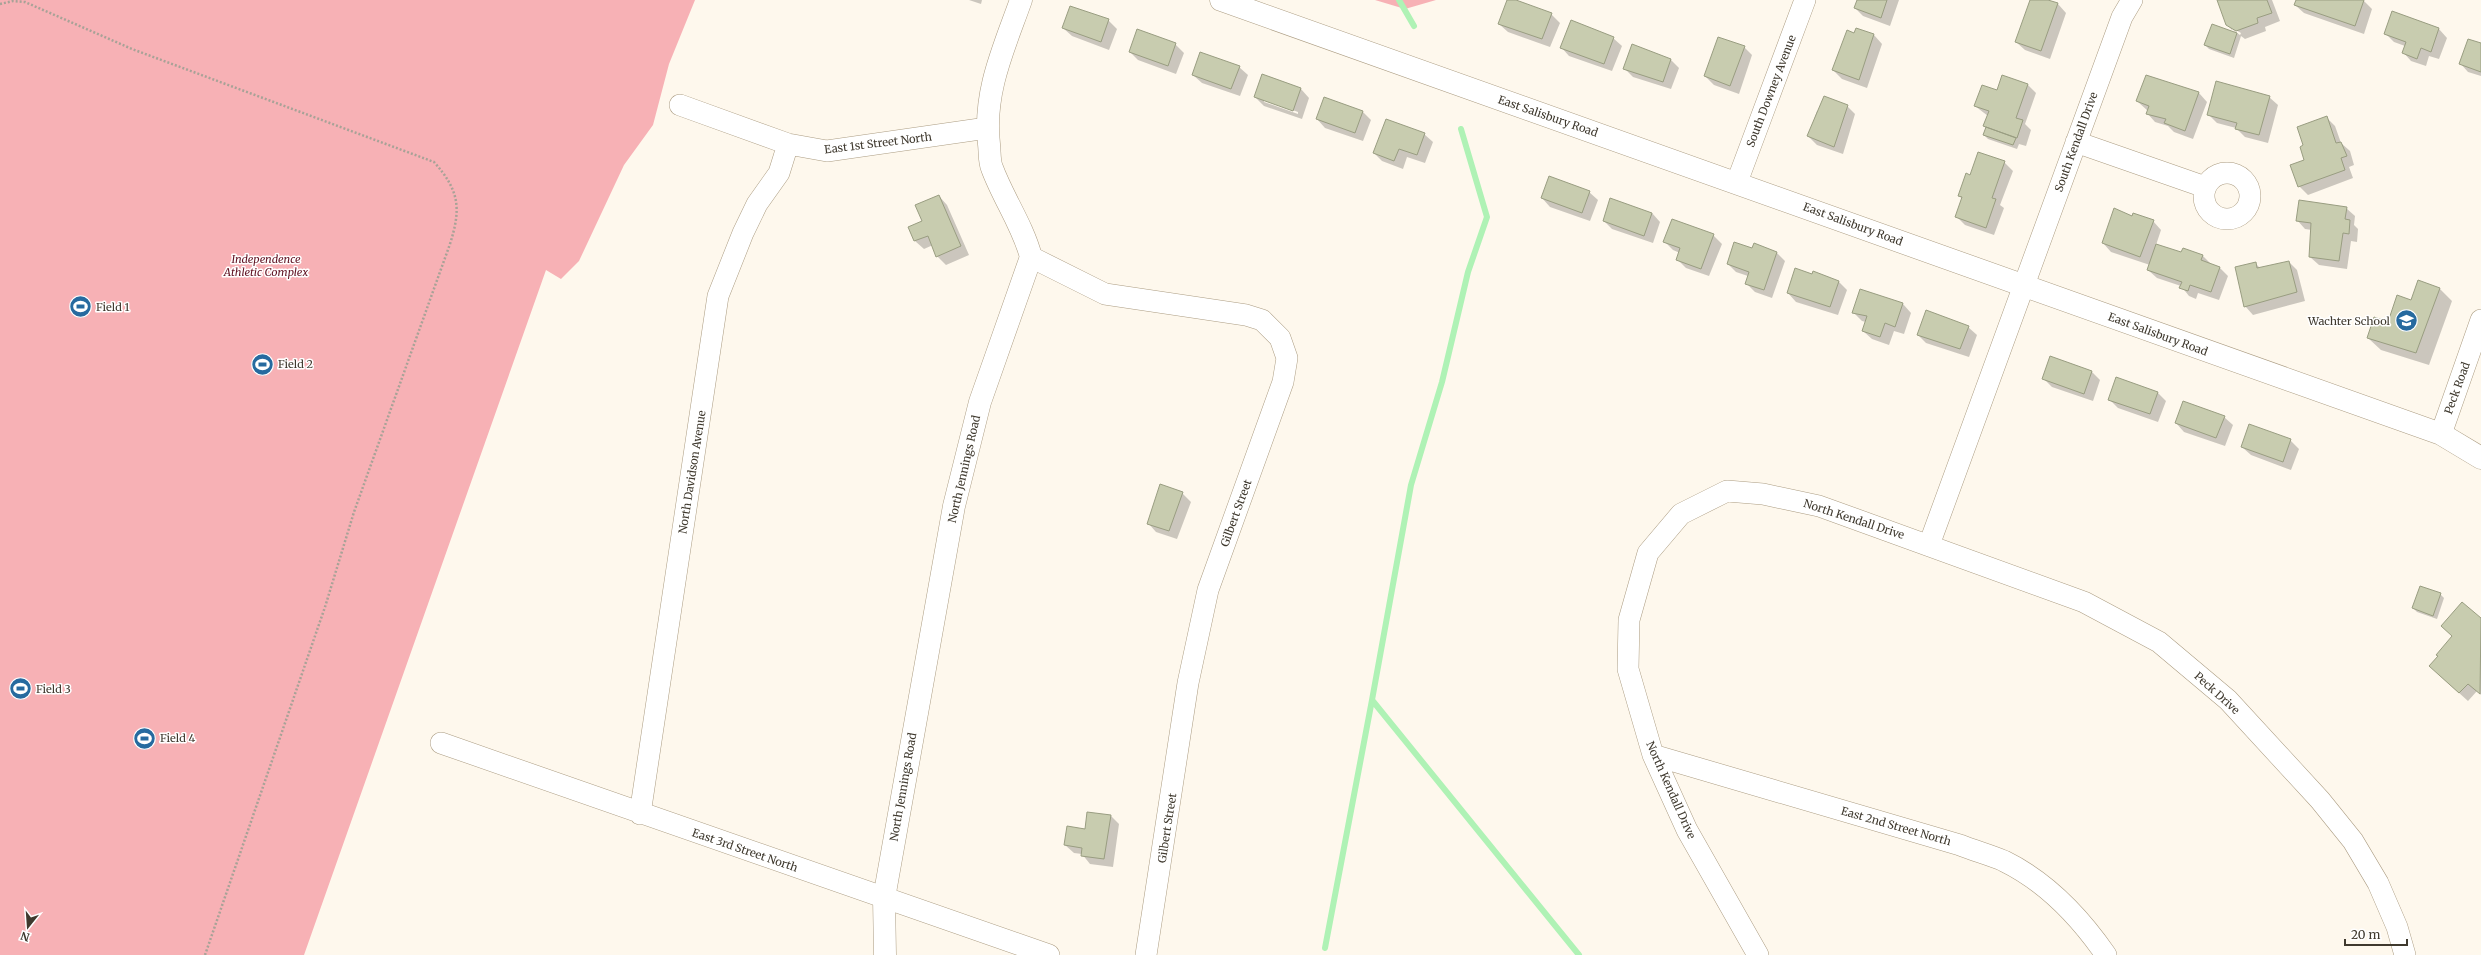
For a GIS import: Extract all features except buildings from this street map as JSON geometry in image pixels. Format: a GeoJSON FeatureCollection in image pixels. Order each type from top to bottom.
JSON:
{"type":"FeatureCollection","features":[{"type":"Feature","properties":{"kind":"street"},"geometry":{"type":"LineString","coordinates":[[1021,0],[990,88],[987,128],[991,166],[1002,194],[1026,237],[1031,257]]}},
{"type":"Feature","properties":{"kind":"street","name":"East Salisbury Road"},"geometry":{"type":"LineString","coordinates":[[1221,0],[1737,182],[2441,434],[2481,458]]}},
{"type":"Feature","properties":{"kind":"street","name":"South Downey Avenue"},"geometry":{"type":"LineString","coordinates":[[1737,182],[1805,0]]}},
{"type":"Feature","properties":{"kind":"street","name":"South Kendall Drive"},"geometry":{"type":"LineString","coordinates":[[2024,286],[2122,17],[2132,0]]}},
{"type":"Feature","properties":{"kind":"street","name":"East 1st Street North"},"geometry":{"type":"LineString","coordinates":[[680,105],[788,144],[827,151],[987,128]]}},
{"type":"Feature","properties":{"kind":"street"},"geometry":{"type":"LineString","coordinates":[[2076,142],[2205,187]]}},
{"type":"Feature","properties":{"kind":"street","name":"North Davidson Avenue"},"geometry":{"type":"LineString","coordinates":[[640,814],[718,296],[743,233],[757,204],[779,172],[788,144]]}},
{"type":"Feature","properties":{"kind":"street","name":"North Jennings Road"},"geometry":{"type":"LineString","coordinates":[[885,955],[884,898],[954,506],[980,402],[1031,257]]}},
{"type":"Feature","properties":{"kind":"street","name":"Gilbert Street"},"geometry":{"type":"LineString","coordinates":[[1031,257],[1105,294],[1246,315],[1262,320],[1280,338],[1287,358],[1283,382],[1208,590],[1188,683],[1146,955]]}},
{"type":"Feature","properties":{"kind":"street"},"geometry":{"type":"LineString","coordinates":[[1929,545],[2024,286]]}},
{"type":"Feature","properties":{"kind":"street","name":"Peck Road"},"geometry":{"type":"LineString","coordinates":[[2441,434],[2481,320]]}},
{"type":"Feature","properties":{"kind":"street","name":"North Kendall Drive"},"geometry":{"type":"LineString","coordinates":[[1758,955],[1687,830],[1653,755],[1628,669],[1628,620],[1648,553],[1681,514],[1727,491],[1763,494],[1819,506],[1929,545]]}},
{"type":"Feature","properties":{"kind":"street","name":"Peck Drive"},"geometry":{"type":"LineString","coordinates":[[1929,545],[2084,602],[2159,642],[2228,700],[2320,800],[2353,841],[2378,884],[2397,927],[2405,955]]}},
{"type":"Feature","properties":{"kind":"street","name":"East 3rd Street North"},"geometry":{"type":"LineString","coordinates":[[441,743],[640,814],[1049,955]]}},
{"type":"Feature","properties":{"kind":"street","name":"East 2nd Street North"},"geometry":{"type":"LineString","coordinates":[[1653,755],[1960,845],[2003,861],[2044,884],[2086,926],[2106,955]]}},
{"type":"Feature","properties":{"kind":"path"},"geometry":{"type":"LineString","coordinates":[[0,4],[13,1],[25,2],[132,49],[434,162],[445,174],[454,190],[458,206],[457,218],[450,244],[356,504],[325,607],[205,955]]}},
{"type":"Feature","properties":{"kind":"green space","name":"Independence Athletic Complex"},"geometry":{"type":"Polygon","coordinates":[[[0,0],[695,0],[669,64],[653,125],[624,165],[579,261],[561,279],[546,270],[304,955],[0,955],[0,0]]]}},
{"type":"Feature","properties":{"kind":"green space"},"geometry":{"type":"Polygon","coordinates":[[[1375,0],[1436,0],[1405,9],[1375,0]]]}},
{"type":"Feature","properties":{"kind":"waterway"},"geometry":{"type":"LineString","coordinates":[[1399,0],[1414,26]]}},
{"type":"Feature","properties":{"kind":"waterway"},"geometry":{"type":"LineString","coordinates":[[1461,129],[1487,217],[1468,272],[1442,382],[1411,485],[1372,700],[1579,955]]}},
{"type":"Feature","properties":{"kind":"waterway"},"geometry":{"type":"LineString","coordinates":[[1325,948],[1372,700]]}},
{"type":"Feature","properties":{"kind":"place","name":"Field 1"},"geometry":{"type":"Point","coordinates":[80,307]}},
{"type":"Feature","properties":{"kind":"place","name":"Wachter School"},"geometry":{"type":"Point","coordinates":[2406,321]}},
{"type":"Feature","properties":{"kind":"place","name":"Field 2"},"geometry":{"type":"Point","coordinates":[263,364]}},
{"type":"Feature","properties":{"kind":"place","name":"Field 3"},"geometry":{"type":"Point","coordinates":[20,689]}},
{"type":"Feature","properties":{"kind":"place","name":"Field 4"},"geometry":{"type":"Point","coordinates":[144,738]}}]}
